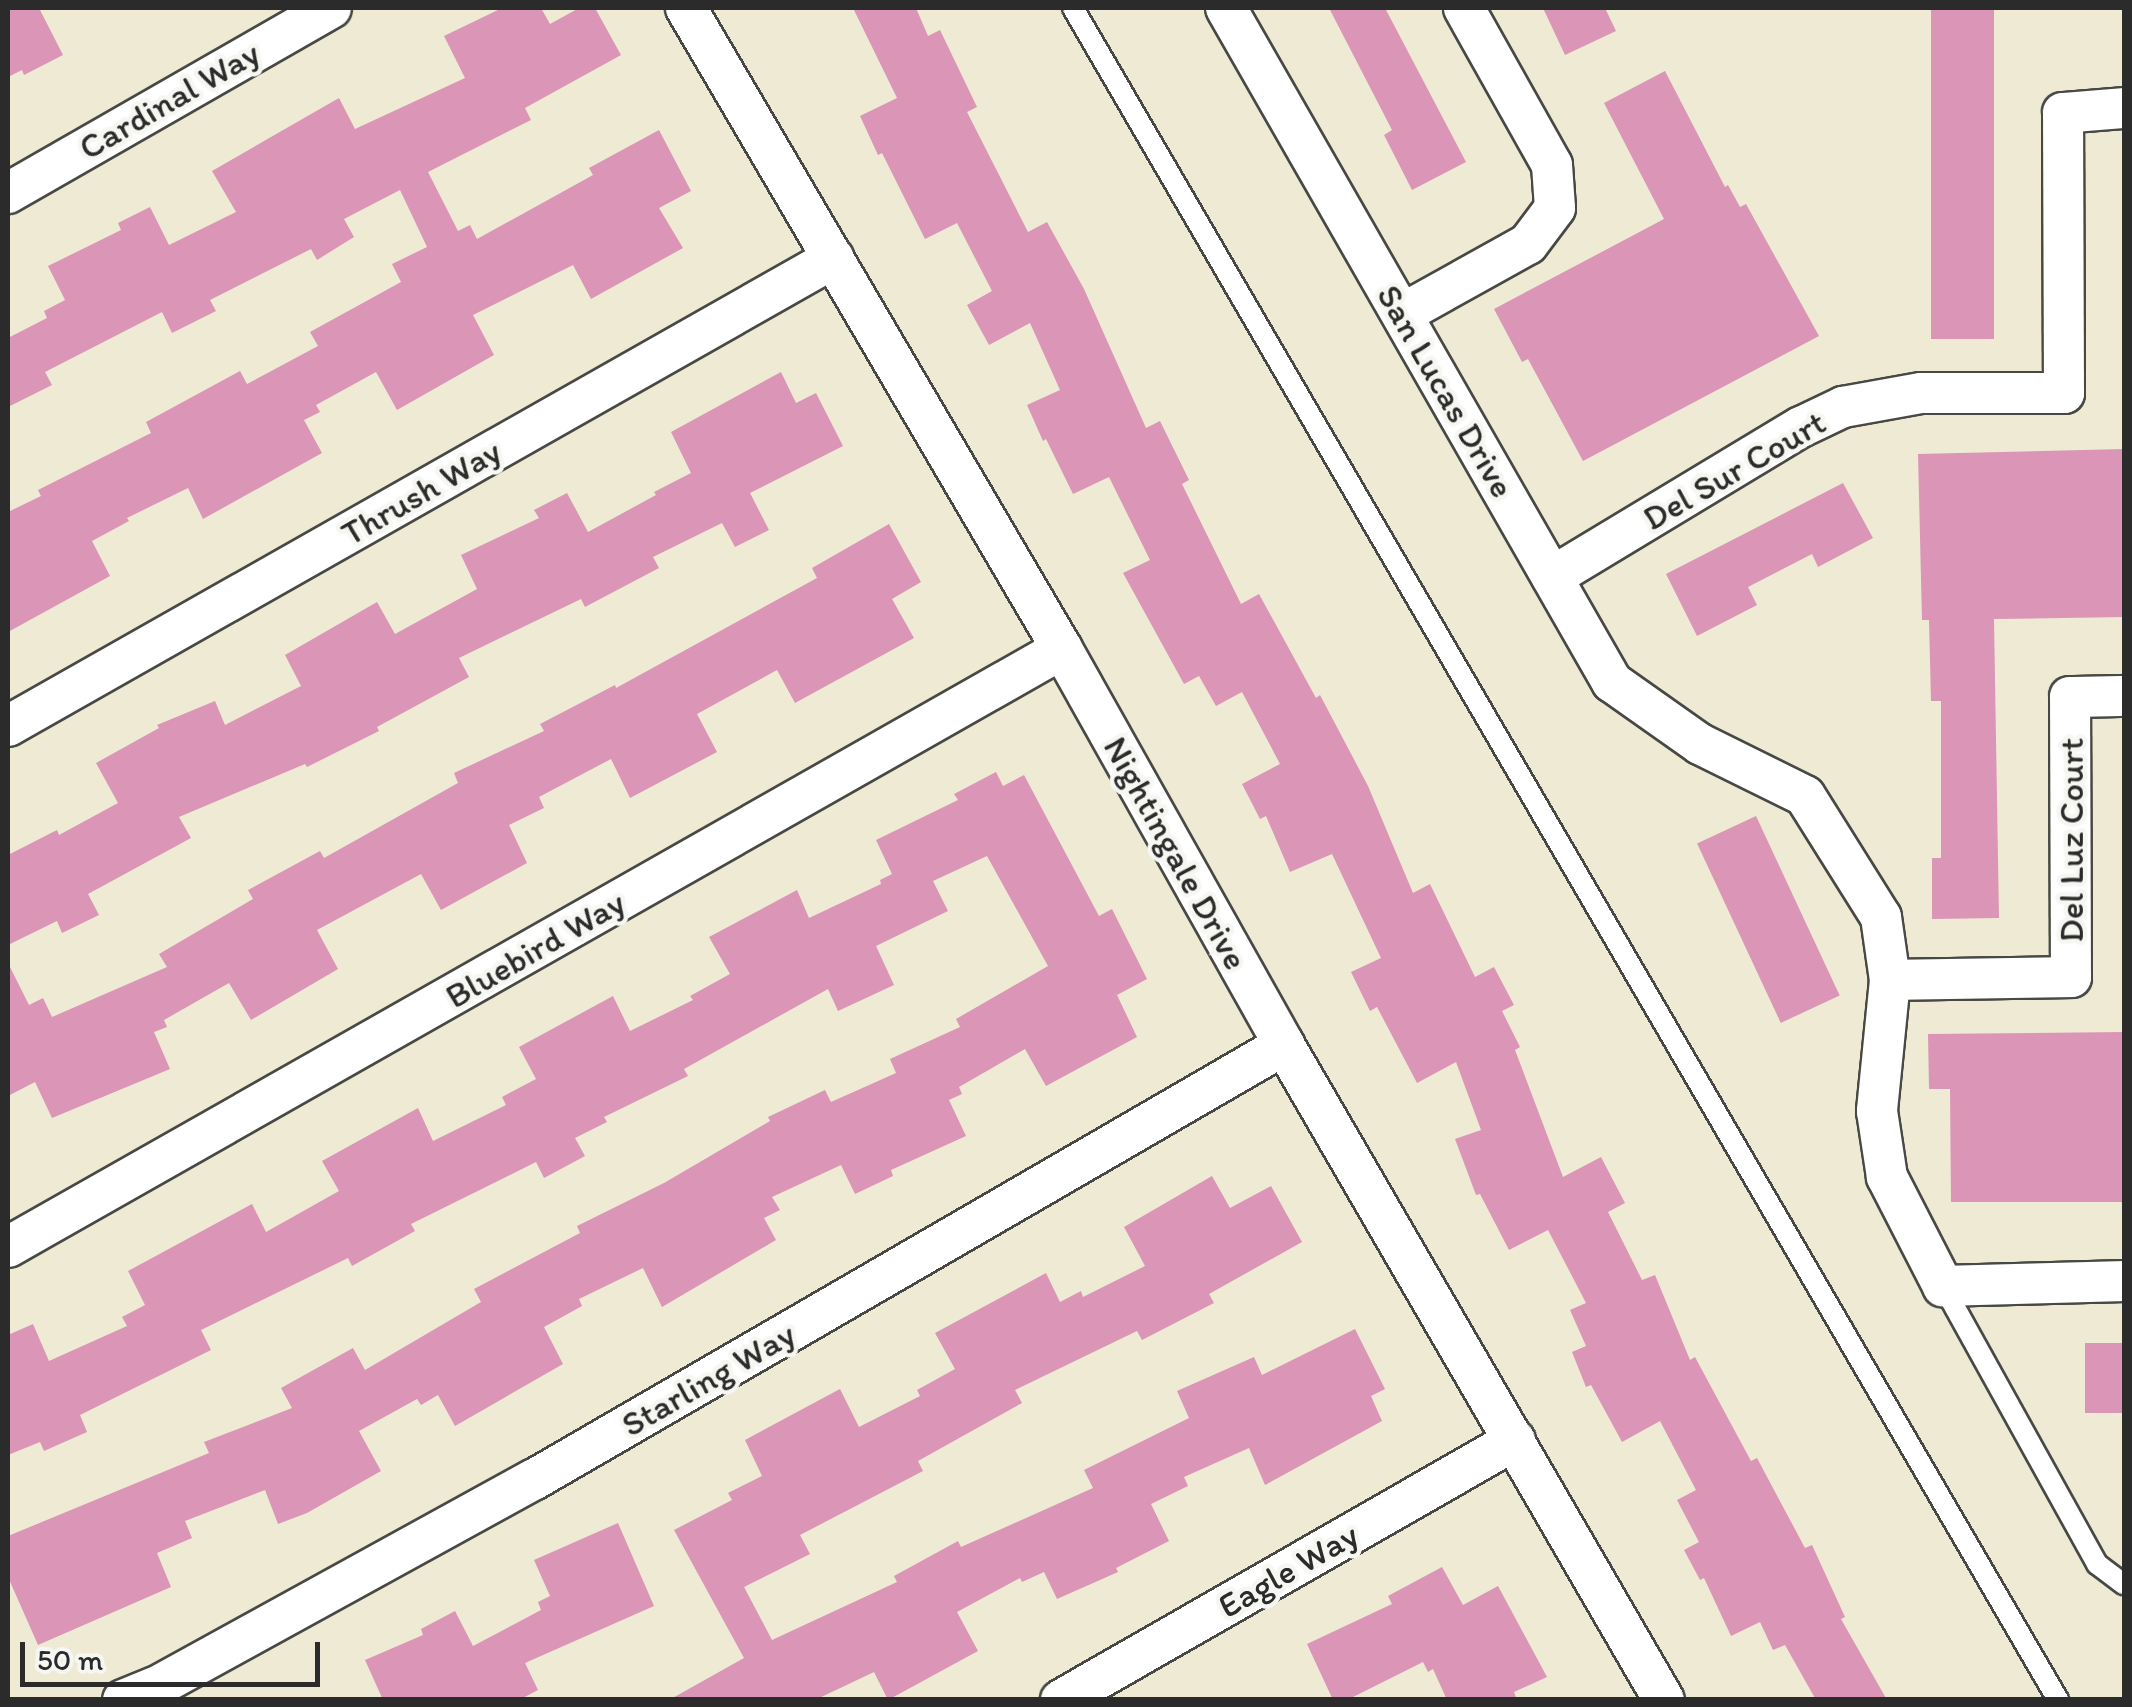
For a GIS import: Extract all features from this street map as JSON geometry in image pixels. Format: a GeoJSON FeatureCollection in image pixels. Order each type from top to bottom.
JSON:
{"type":"FeatureCollection","features":[{"type":"Feature","properties":{"kind":"street","name":"Cardinal Way"},"geometry":{"type":"LineString","coordinates":[[8,193],[330,8]]}},
{"type":"Feature","properties":{"kind":"street","name":"Nightingale Drive"},"geometry":{"type":"LineString","coordinates":[[686,8],[1062,649],[1284,1044],[1664,1700]]}},
{"type":"Feature","properties":{"kind":"street","name":"San Lucas Drive"},"geometry":{"type":"LineString","coordinates":[[1226,8],[1612,682],[1700,744],[1805,796],[1882,918],[1890,980]]}},
{"type":"Feature","properties":{"kind":"street"},"geometry":{"type":"LineString","coordinates":[[1402,314],[1528,244],[1555,208],[1552,165],[1464,8]]}},
{"type":"Feature","properties":{"kind":"street","name":"Del Sur Court"},"geometry":{"type":"LineString","coordinates":[[1552,577],[1801,427],[1843,407],[1921,393],[2064,393],[2062,113],[2124,108]]}},
{"type":"Feature","properties":{"kind":"street","name":"Thrush Way"},"geometry":{"type":"LineString","coordinates":[[8,726],[834,258]]}},
{"type":"Feature","properties":{"kind":"street","name":"Bluebird Way"},"geometry":{"type":"LineString","coordinates":[[8,1247],[1062,649]]}},
{"type":"Feature","properties":{"kind":"street","name":"Del Luz Court"},"geometry":{"type":"LineString","coordinates":[[1890,980],[2071,977],[2070,698],[2124,696]]}},
{"type":"Feature","properties":{"kind":"street"},"geometry":{"type":"LineString","coordinates":[[1890,980],[1877,1110],[1887,1178],[1943,1286],[2124,1281]]}},
{"type":"Feature","properties":{"kind":"street","name":"Starling Way"},"geometry":{"type":"LineString","coordinates":[[123,1700],[156,1686],[536,1480],[1284,1044]]}},
{"type":"Feature","properties":{"kind":"street","name":"Eagle Way"},"geometry":{"type":"LineString","coordinates":[[1061,1700],[1515,1440]]}},
{"type":"Feature","properties":{"kind":"lane"},"geometry":{"type":"LineString","coordinates":[[1074,8],[2058,1700]]}},
{"type":"Feature","properties":{"kind":"lane"},"geometry":{"type":"LineString","coordinates":[[1943,1286],[2097,1564],[2124,1584]]}},
{"type":"Feature","properties":{"kind":"building"},"geometry":{"type":"Polygon","coordinates":[[[8,8],[39,8],[63,55],[24,75],[22,70],[8,77],[8,8]]]}},
{"type":"Feature","properties":{"kind":"building"},"geometry":{"type":"Polygon","coordinates":[[[502,8],[541,8],[550,24],[579,8],[595,8],[621,55],[525,108],[531,120],[428,172],[458,231],[470,225],[477,239],[593,175],[589,168],[659,130],[691,191],[659,208],[683,248],[591,299],[573,265],[473,315],[494,355],[397,410],[376,372],[316,405],[320,412],[304,420],[322,453],[203,519],[188,488],[127,518],[129,521],[92,541],[110,576],[8,632],[8,512],[41,496],[38,490],[151,433],[146,422],[240,371],[247,384],[318,346],[310,332],[401,282],[392,264],[427,247],[400,190],[344,219],[354,237],[317,260],[311,249],[210,300],[216,311],[172,333],[162,312],[45,372],[52,385],[8,407],[8,338],[47,318],[44,311],[65,300],[48,266],[121,230],[118,223],[150,207],[169,245],[236,212],[212,171],[339,98],[355,129],[465,78],[444,36],[502,8]]]}},
{"type":"Feature","properties":{"kind":"building"},"geometry":{"type":"Polygon","coordinates":[[[853,8],[916,8],[928,36],[940,30],[977,107],[967,112],[1028,232],[1047,222],[1084,289],[1146,428],[1160,421],[1189,480],[1182,484],[1241,604],[1259,594],[1316,698],[1320,695],[1368,786],[1413,893],[1430,884],[1475,977],[1494,967],[1514,1005],[1502,1011],[1520,1047],[1515,1050],[1563,1177],[1601,1157],[1625,1203],[1608,1212],[1642,1280],[1655,1275],[1690,1360],[1695,1357],[1751,1461],[1757,1458],[1805,1548],[1812,1545],[1845,1617],[1841,1619],[1887,1700],[1816,1700],[1785,1645],[1773,1650],[1760,1622],[1731,1636],[1704,1578],[1700,1580],[1684,1550],[1699,1542],[1677,1500],[1696,1490],[1660,1421],[1622,1442],[1591,1385],[1586,1387],[1572,1352],[1586,1346],[1570,1310],[1586,1303],[1548,1230],[1509,1250],[1480,1194],[1476,1195],[1455,1139],[1481,1130],[1456,1062],[1417,1083],[1377,1007],[1370,1011],[1351,972],[1381,958],[1332,854],[1290,872],[1266,816],[1260,819],[1242,784],[1280,764],[1242,692],[1216,706],[1199,676],[1184,684],[1123,573],[1150,560],[1109,477],[1073,494],[1046,439],[1043,441],[1027,405],[1060,390],[1030,323],[989,345],[967,305],[992,291],[957,223],[925,239],[882,153],[878,155],[860,116],[897,98],[853,8]]]}},
{"type":"Feature","properties":{"kind":"building"},"geometry":{"type":"Polygon","coordinates":[[[1329,8],[1385,8],[1466,162],[1412,190],[1384,135],[1392,130],[1329,8]]]}},
{"type":"Feature","properties":{"kind":"building"},"geometry":{"type":"Polygon","coordinates":[[[1543,8],[1605,8],[1616,31],[1565,55],[1543,8]]]}},
{"type":"Feature","properties":{"kind":"building"},"geometry":{"type":"Polygon","coordinates":[[[1931,8],[1994,8],[1994,339],[1931,339],[1931,8]]]}},
{"type":"Feature","properties":{"kind":"building"},"geometry":{"type":"Polygon","coordinates":[[[1665,71],[1725,187],[1728,185],[1740,207],[1746,204],[1819,336],[1583,461],[1528,359],[1522,362],[1494,309],[1664,219],[1604,103],[1665,71]]]}},
{"type":"Feature","properties":{"kind":"building"},"geometry":{"type":"Polygon","coordinates":[[[781,372],[796,403],[816,393],[843,446],[750,493],[769,530],[735,547],[722,523],[653,557],[659,568],[585,607],[581,599],[459,658],[469,677],[377,727],[379,731],[307,767],[305,764],[179,817],[191,838],[88,894],[99,915],[62,933],[57,921],[8,945],[8,855],[57,830],[59,835],[118,803],[96,763],[159,728],[157,725],[215,701],[225,725],[301,686],[285,655],[377,602],[395,634],[477,589],[461,555],[539,518],[534,510],[567,493],[588,532],[656,495],[654,492],[691,473],[671,432],[781,372]]]}},
{"type":"Feature","properties":{"kind":"building"},"geometry":{"type":"Polygon","coordinates":[[[2124,449],[2124,617],[1994,619],[1999,918],[1932,919],[1932,858],[1941,858],[1941,701],[1931,701],[1929,620],[1922,620],[1918,454],[2124,449]]]}},
{"type":"Feature","properties":{"kind":"building"},"geometry":{"type":"Polygon","coordinates":[[[1843,483],[1873,538],[1818,567],[1812,554],[1748,587],[1757,605],[1697,636],[1666,574],[1843,483]]]}},
{"type":"Feature","properties":{"kind":"building"},"geometry":{"type":"Polygon","coordinates":[[[889,524],[921,582],[892,599],[914,638],[795,703],[777,670],[697,714],[717,752],[630,798],[611,759],[539,797],[544,808],[509,825],[527,863],[441,910],[421,874],[317,930],[338,969],[251,1020],[229,983],[164,1020],[167,1027],[154,1032],[170,1069],[52,1118],[35,1082],[8,1096],[8,963],[29,1005],[43,998],[52,1017],[167,967],[159,954],[253,899],[248,890],[320,851],[324,858],[458,783],[454,773],[544,731],[540,724],[615,685],[616,688],[817,578],[812,568],[889,524]]]}},
{"type":"Feature","properties":{"kind":"building"},"geometry":{"type":"Polygon","coordinates":[[[996,772],[1003,786],[1024,775],[1099,916],[1112,909],[1147,979],[1117,995],[1137,1037],[1046,1086],[1025,1049],[959,1087],[962,1094],[949,1100],[966,1136],[891,1170],[893,1176],[855,1194],[841,1165],[772,1197],[780,1210],[764,1218],[776,1240],[662,1307],[643,1268],[579,1299],[582,1306],[544,1327],[563,1364],[455,1426],[438,1395],[421,1405],[417,1399],[359,1431],[381,1471],[307,1513],[278,1524],[265,1490],[185,1521],[192,1538],[157,1553],[171,1587],[38,1645],[8,1577],[8,1536],[209,1453],[204,1442],[292,1408],[281,1388],[353,1348],[365,1370],[481,1302],[474,1289],[580,1233],[577,1226],[664,1183],[770,1121],[768,1117],[825,1090],[831,1102],[896,1073],[890,1059],[960,1027],[956,1019],[1048,966],[987,856],[933,881],[948,911],[876,946],[894,985],[838,1011],[828,989],[684,1069],[688,1076],[604,1117],[607,1122],[575,1138],[585,1156],[544,1178],[536,1162],[411,1224],[415,1231],[352,1266],[348,1258],[201,1330],[211,1350],[80,1415],[87,1432],[44,1451],[40,1442],[8,1455],[8,1335],[33,1324],[49,1361],[127,1326],[122,1317],[145,1305],[128,1271],[252,1204],[266,1232],[339,1191],[322,1161],[418,1108],[433,1141],[506,1105],[502,1097],[536,1079],[519,1047],[613,996],[630,1031],[693,1000],[690,996],[730,974],[709,937],[797,890],[809,918],[881,884],[880,880],[892,874],[876,840],[958,800],[954,794],[996,772]]]}},
{"type":"Feature","properties":{"kind":"building"},"geometry":{"type":"Polygon","coordinates":[[[1756,816],[1840,995],[1781,1023],[1697,843],[1756,816]]]}},
{"type":"Feature","properties":{"kind":"building"},"geometry":{"type":"Polygon","coordinates":[[[2124,1032],[2124,1202],[1951,1202],[1950,1089],[1929,1089],[1928,1034],[2124,1032]]]}},
{"type":"Feature","properties":{"kind":"building"},"geometry":{"type":"Polygon","coordinates":[[[1212,1176],[1230,1208],[1271,1186],[1302,1242],[1209,1294],[1214,1303],[1142,1340],[1137,1331],[1015,1390],[1022,1403],[918,1461],[923,1471],[800,1535],[810,1554],[744,1587],[772,1640],[897,1582],[894,1576],[958,1541],[961,1547],[1093,1488],[1084,1470],[1189,1418],[1177,1391],[1254,1357],[1262,1375],[1355,1329],[1385,1389],[1371,1396],[1382,1421],[1265,1485],[1249,1448],[1184,1477],[1188,1486],[1151,1504],[1169,1541],[1116,1568],[1118,1572],[1057,1599],[1044,1572],[1022,1582],[1020,1578],[957,1612],[978,1651],[888,1700],[874,1672],[815,1700],[669,1700],[744,1658],[674,1530],[732,1500],[728,1493],[762,1476],[745,1440],[840,1389],[859,1427],[920,1396],[917,1390],[955,1369],[935,1333],[1046,1273],[1060,1302],[1081,1291],[1083,1297],[1145,1266],[1124,1227],[1212,1176]]]}},
{"type":"Feature","properties":{"kind":"building"},"geometry":{"type":"Polygon","coordinates":[[[2085,1343],[2124,1343],[2124,1413],[2085,1413],[2085,1343]]]}},
{"type":"Feature","properties":{"kind":"building"},"geometry":{"type":"Polygon","coordinates":[[[618,1523],[654,1606],[525,1663],[538,1690],[519,1700],[383,1700],[365,1660],[423,1635],[421,1629],[455,1611],[473,1646],[541,1610],[538,1602],[550,1596],[534,1560],[618,1523]]]}},
{"type":"Feature","properties":{"kind":"building"},"geometry":{"type":"Polygon","coordinates":[[[1442,1567],[1463,1605],[1498,1586],[1547,1677],[1514,1692],[1517,1700],[1447,1700],[1433,1669],[1428,1672],[1423,1662],[1347,1700],[1333,1700],[1307,1644],[1392,1604],[1388,1596],[1442,1567]]]}}]}
